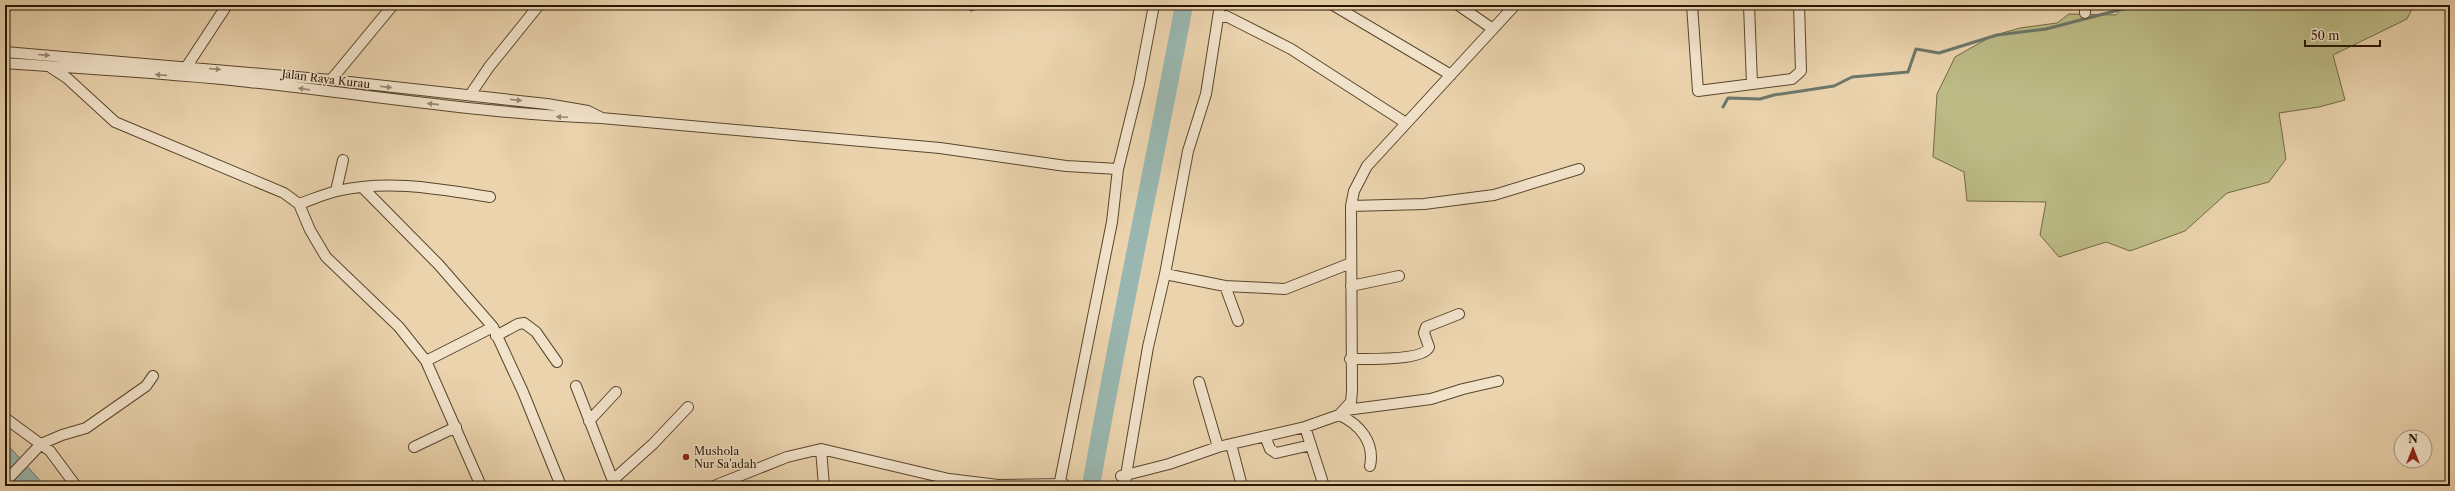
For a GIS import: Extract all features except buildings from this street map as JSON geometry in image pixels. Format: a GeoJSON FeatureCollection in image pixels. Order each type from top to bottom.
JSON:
{"type":"FeatureCollection","features":[{"type":"Feature","properties":{"kind":"street"},"geometry":{"type":"LineString","coordinates":[[187,66],[227,5]]}},
{"type":"Feature","properties":{"kind":"street"},"geometry":{"type":"LineString","coordinates":[[331,80],[393,5]]}},
{"type":"Feature","properties":{"kind":"street"},"geometry":{"type":"LineString","coordinates":[[470,96],[489,67],[539,5]]}},
{"type":"Feature","properties":{"kind":"street"},"geometry":{"type":"LineString","coordinates":[[714,486],[787,457],[821,449],[873,463],[949,479],[998,485],[1061,485],[1112,222],[1118,169],[1139,84],[1154,5]]}},
{"type":"Feature","properties":{"kind":"street"},"geometry":{"type":"LineString","coordinates":[[1125,486],[1124,476],[1148,347],[1165,274],[1188,150],[1206,94],[1220,5]]}},
{"type":"Feature","properties":{"kind":"street"},"geometry":{"type":"LineString","coordinates":[[1333,5],[1451,75]]}},
{"type":"Feature","properties":{"kind":"street"},"geometry":{"type":"LineString","coordinates":[[1458,5],[1493,29]]}},
{"type":"Feature","properties":{"kind":"street"},"geometry":{"type":"LineString","coordinates":[[1342,413],[1351,402],[1351,206],[1354,191],[1366,166],[1515,5]]}},
{"type":"Feature","properties":{"kind":"street"},"geometry":{"type":"LineString","coordinates":[[1692,5],[1698,90],[1792,79],[1801,71],[1799,5]]}},
{"type":"Feature","properties":{"kind":"street"},"geometry":{"type":"LineString","coordinates":[[1749,5],[1752,84]]}},
{"type":"Feature","properties":{"kind":"street"},"geometry":{"type":"LineString","coordinates":[[1218,18],[1226,16],[1291,49],[1406,123]]}},
{"type":"Feature","properties":{"kind":"street"},"geometry":{"type":"LineString","coordinates":[[5,52],[187,66],[331,80],[578,108],[594,113],[601,118]]}},
{"type":"Feature","properties":{"kind":"street","name":"Jalan Raya Kurau"},"geometry":{"type":"LineString","coordinates":[[5,63],[249,82],[330,93],[549,116],[601,118],[940,148],[1066,166],[1118,169]]}},
{"type":"Feature","properties":{"kind":"street","name":"Jalan Raya Kurau"},"geometry":{"type":"LineString","coordinates":[[48,66],[67,78],[115,122],[277,190],[299,204]]}},
{"type":"Feature","properties":{"kind":"street"},"geometry":{"type":"LineString","coordinates":[[336,191],[343,160]]}},
{"type":"Feature","properties":{"kind":"street"},"geometry":{"type":"LineString","coordinates":[[1351,206],[1424,204],[1494,195],[1579,168]]}},
{"type":"Feature","properties":{"kind":"street"},"geometry":{"type":"LineString","coordinates":[[481,486],[426,361],[390,318],[326,257],[310,230],[299,204],[336,191],[362,187],[418,186],[490,197]]}},
{"type":"Feature","properties":{"kind":"street"},"geometry":{"type":"LineString","coordinates":[[362,187],[439,265],[494,332],[523,392],[561,486]]}},
{"type":"Feature","properties":{"kind":"street"},"geometry":{"type":"LineString","coordinates":[[1165,274],[1225,286],[1285,289],[1351,263]]}},
{"type":"Feature","properties":{"kind":"street"},"geometry":{"type":"LineString","coordinates":[[1351,286],[1399,276]]}},
{"type":"Feature","properties":{"kind":"street"},"geometry":{"type":"LineString","coordinates":[[1225,286],[1238,321]]}},
{"type":"Feature","properties":{"kind":"street"},"geometry":{"type":"LineString","coordinates":[[1350,359],[1391,358],[1425,352],[1429,347],[1424,333],[1426,327],[1458,314]]}},
{"type":"Feature","properties":{"kind":"street"},"geometry":{"type":"LineString","coordinates":[[426,361],[494,332],[524,323],[536,332],[557,362]]}},
{"type":"Feature","properties":{"kind":"street"},"geometry":{"type":"LineString","coordinates":[[5,482],[39,446],[62,434],[86,428],[146,386],[152,376]]}},
{"type":"Feature","properties":{"kind":"street"},"geometry":{"type":"LineString","coordinates":[[1124,476],[1169,464],[1218,447],[1305,427],[1342,413],[1431,399],[1498,380]]}},
{"type":"Feature","properties":{"kind":"street"},"geometry":{"type":"LineString","coordinates":[[1199,382],[1218,447]]}},
{"type":"Feature","properties":{"kind":"street"},"geometry":{"type":"LineString","coordinates":[[576,386],[614,483],[654,444],[688,407]]}},
{"type":"Feature","properties":{"kind":"street"},"geometry":{"type":"LineString","coordinates":[[589,422],[616,392]]}},
{"type":"Feature","properties":{"kind":"street"},"geometry":{"type":"LineString","coordinates":[[1342,413],[1366,437],[1372,454],[1370,466]]}},
{"type":"Feature","properties":{"kind":"street"},"geometry":{"type":"LineString","coordinates":[[5,418],[39,446],[50,451],[76,486]]}},
{"type":"Feature","properties":{"kind":"street"},"geometry":{"type":"LineString","coordinates":[[414,447],[456,427]]}},
{"type":"Feature","properties":{"kind":"street"},"geometry":{"type":"LineString","coordinates":[[1305,427],[1324,486]]}},
{"type":"Feature","properties":{"kind":"street"},"geometry":{"type":"LineString","coordinates":[[1265,436],[1270,449],[1276,453],[1311,445]]}},
{"type":"Feature","properties":{"kind":"street"},"geometry":{"type":"LineString","coordinates":[[1231,444],[1242,486]]}},
{"type":"Feature","properties":{"kind":"street"},"geometry":{"type":"LineString","coordinates":[[821,449],[824,486]]}},
{"type":"Feature","properties":{"kind":"shaded area"},"geometry":{"type":"Polygon","coordinates":[[[2125,5],[2414,5],[2407,19],[2333,55],[2345,100],[2319,107],[2279,113],[2286,159],[2269,182],[2227,193],[2185,231],[2130,251],[2106,242],[2059,257],[2040,235],[2046,202],[1967,201],[1964,172],[1933,157],[1937,94],[1955,57],[1992,36],[2020,28],[2057,23],[2069,14],[2116,15],[2125,5]]]}},
{"type":"Feature","properties":{"kind":"water"},"geometry":{"type":"Polygon","coordinates":[[[5,442],[45,486],[5,486],[5,442]]]}},
{"type":"Feature","properties":{"kind":"waterway"},"geometry":{"type":"LineString","coordinates":[[970,5],[971,10],[986,5]]}},
{"type":"Feature","properties":{"kind":"waterway"},"geometry":{"type":"LineString","coordinates":[[1091,486],[1184,5]]}},
{"type":"Feature","properties":{"kind":"waterway"},"geometry":{"type":"LineString","coordinates":[[1723,107],[1728,98],[1760,99],[1774,95],[1834,86],[1852,77],[1908,72],[1916,49],[1939,53],[1997,35],[2046,29],[2138,5]]}},
{"type":"Feature","properties":{"kind":"place","name":"Mushola Nur Sa'adah"},"geometry":{"type":"Point","coordinates":[686,457]}}]}
